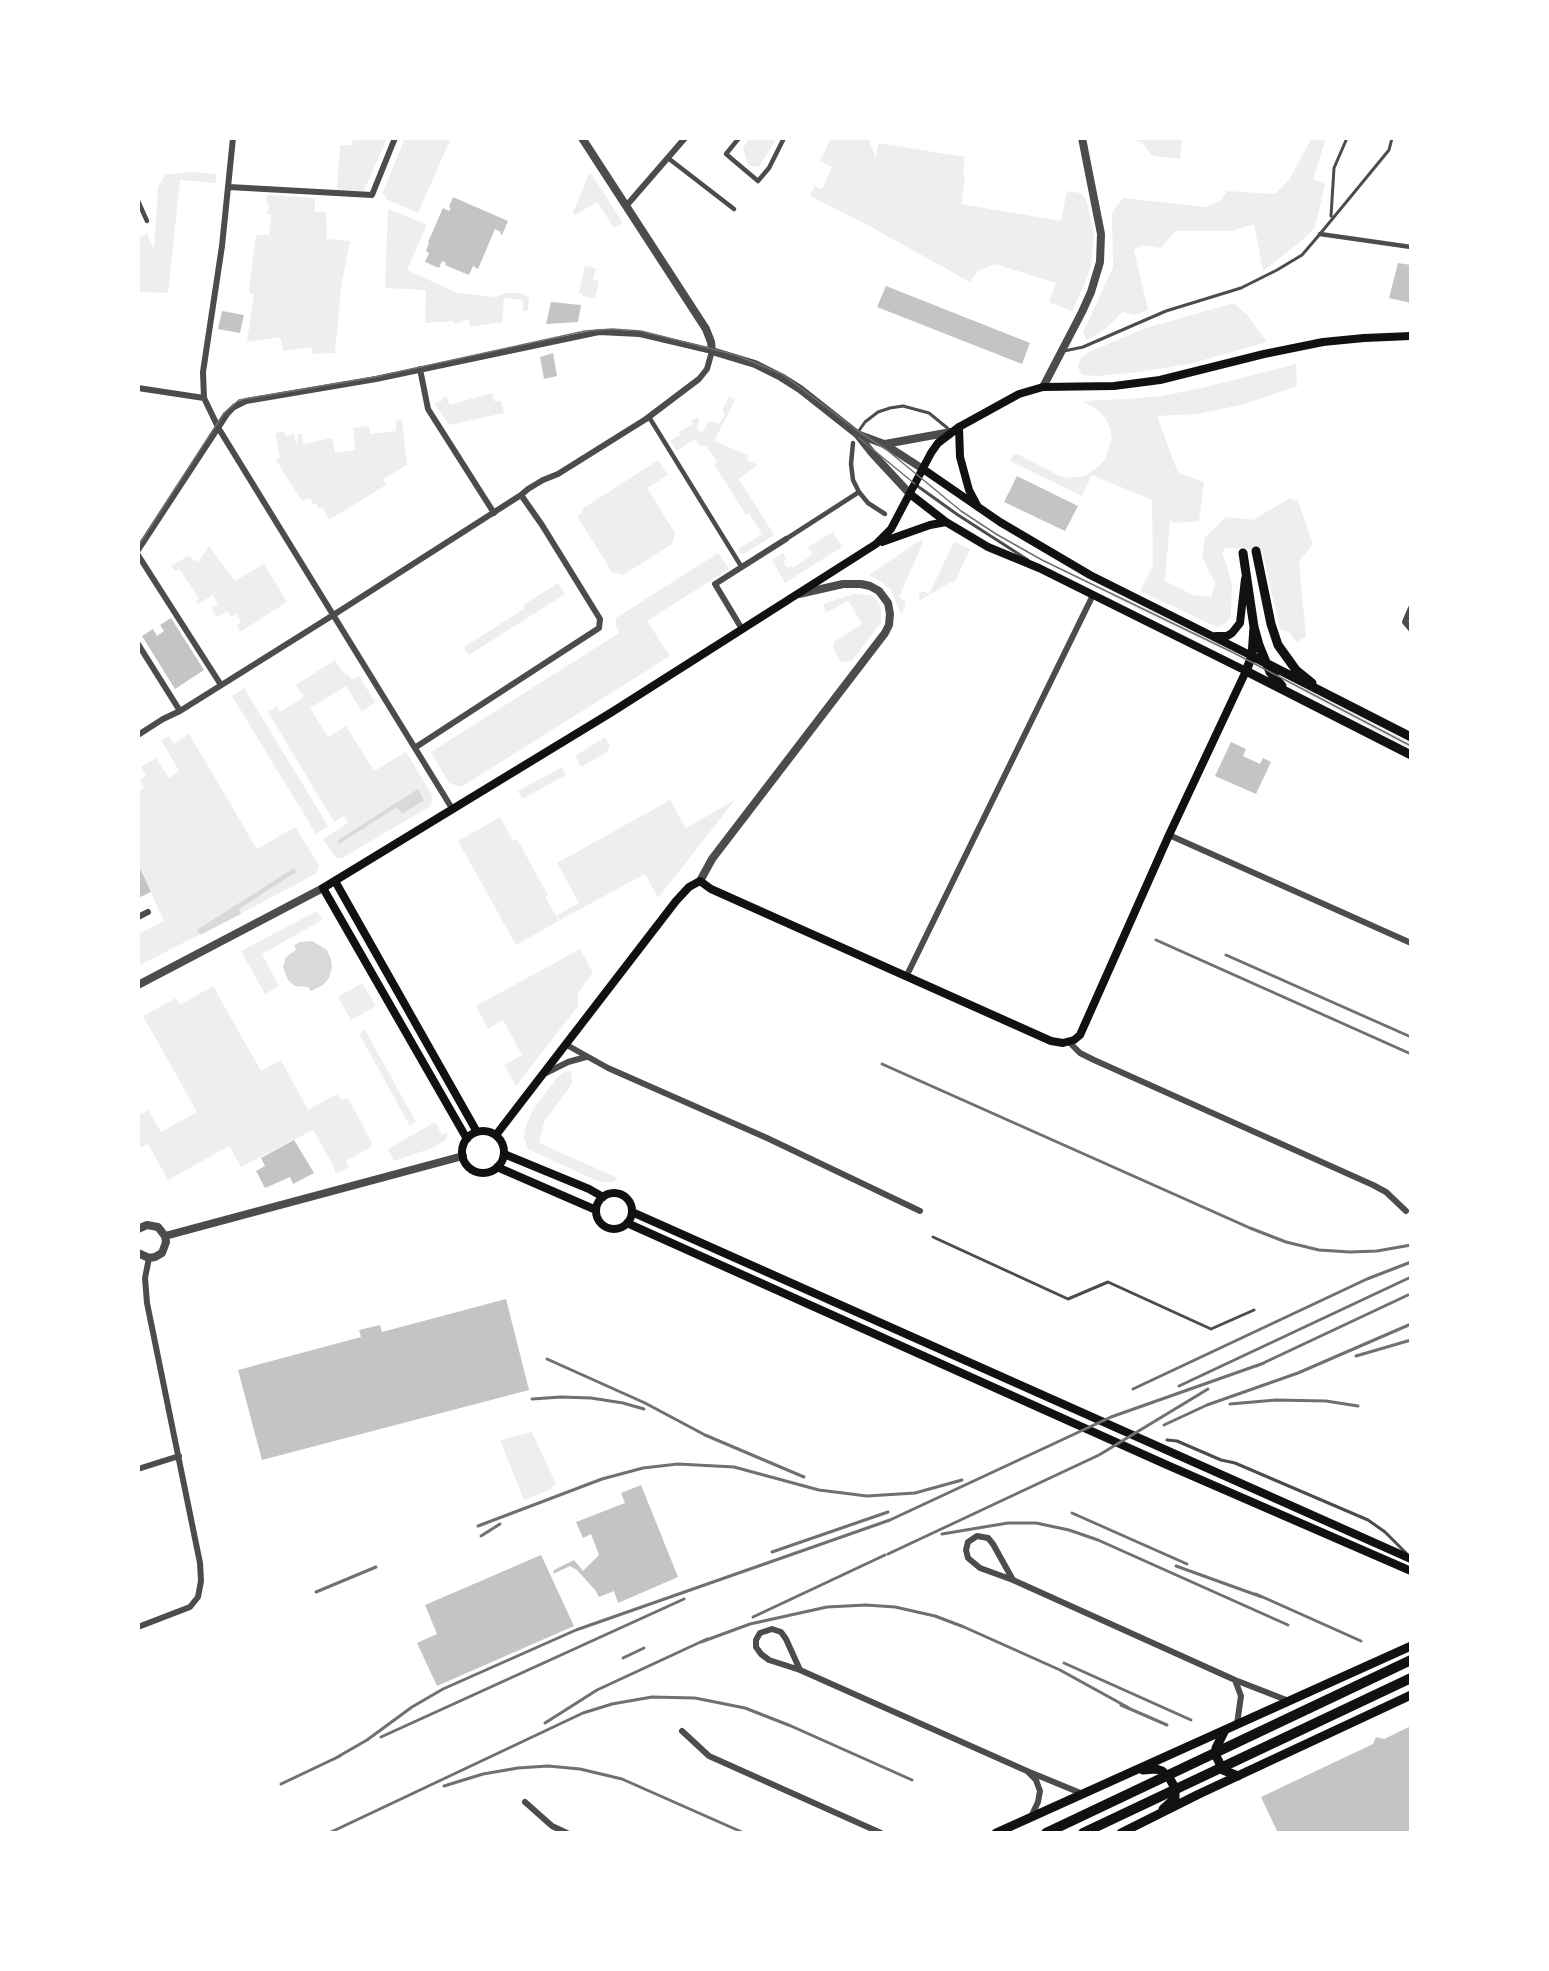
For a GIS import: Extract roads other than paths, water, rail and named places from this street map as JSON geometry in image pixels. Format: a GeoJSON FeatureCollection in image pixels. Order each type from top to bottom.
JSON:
{"type":"FeatureCollection","features":[{"type":"Feature","properties":{"kind":"highway"},"geometry":{"type":"LineString","coordinates":[[1046,1833],[1411,1660]]}},
{"type":"Feature","properties":{"kind":"highway"},"geometry":{"type":"LineString","coordinates":[[1083,1833],[1411,1678]]}},
{"type":"Feature","properties":{"kind":"main road"},"geometry":{"type":"LineString","coordinates":[[467,1139],[323,888],[453,810],[876,544],[887,534],[934,448],[955,430],[1019,394],[1043,387],[1107,386],[1160,380],[1323,342],[1411,336]]}},
{"type":"Feature","properties":{"kind":"main road"},"geometry":{"type":"LineString","coordinates":[[955,430],[969,490],[980,510]]}},
{"type":"Feature","properties":{"kind":"main road"},"geometry":{"type":"LineString","coordinates":[[923,469],[980,510],[1090,575],[1215,636],[1253,660],[1288,692],[1411,755]]}},
{"type":"Feature","properties":{"kind":"main road"},"geometry":{"type":"LineString","coordinates":[[910,494],[946,522],[988,547],[1039,568],[1093,595],[1265,663],[1294,679],[1324,691]]}},
{"type":"Feature","properties":{"kind":"main road"},"geometry":{"type":"LineString","coordinates":[[876,544],[930,525],[946,522]]}},
{"type":"Feature","properties":{"kind":"main road"},"geometry":{"type":"LineString","coordinates":[[1256,551],[1271,624],[1278,645],[1289,662],[1301,675],[1324,691],[1411,738]]}},
{"type":"Feature","properties":{"kind":"main road"},"geometry":{"type":"LineString","coordinates":[[1243,553],[1254,627],[1253,660]]}},
{"type":"Feature","properties":{"kind":"main road"},"geometry":{"type":"LineString","coordinates":[[1215,636],[1227,636],[1240,623],[1245,572]]}},
{"type":"Feature","properties":{"kind":"main road"},"geometry":{"type":"LineString","coordinates":[[496,1135],[676,901],[689,887],[700,881],[711,889],[1051,1041],[1063,1044],[1080,1035],[1169,835],[1253,660],[1269,640],[1271,624]]}},
{"type":"Feature","properties":{"kind":"main road"},"geometry":{"type":"LineString","coordinates":[[1265,663],[1288,692]]}},
{"type":"Feature","properties":{"kind":"main road"},"geometry":{"type":"LineString","coordinates":[[335,881],[477,1132]]}},
{"type":"Feature","properties":{"kind":"main road"},"geometry":{"type":"LineString","coordinates":[[485,1131],[496,1135],[502,1143],[504,1154],[502,1161],[497,1167],[487,1172],[476,1172],[468,1166],[463,1156],[463,1147],[467,1139],[477,1132],[485,1131]]}},
{"type":"Feature","properties":{"kind":"main road"},"geometry":{"type":"LineString","coordinates":[[504,1154],[603,1197]]}},
{"type":"Feature","properties":{"kind":"main road"},"geometry":{"type":"LineString","coordinates":[[497,1167],[596,1210]]}},
{"type":"Feature","properties":{"kind":"main road"},"geometry":{"type":"LineString","coordinates":[[612,1193],[623,1195],[630,1202],[632,1212],[627,1223],[616,1228],[605,1226],[596,1210],[603,1197],[612,1193]]}},
{"type":"Feature","properties":{"kind":"main road"},"geometry":{"type":"LineString","coordinates":[[632,1212],[1411,1559]]}},
{"type":"Feature","properties":{"kind":"main road"},"geometry":{"type":"LineString","coordinates":[[627,1223],[1167,1465],[1411,1571]]}},
{"type":"Feature","properties":{"kind":"main road"},"geometry":{"type":"LineString","coordinates":[[996,1833],[1411,1646]]}},
{"type":"Feature","properties":{"kind":"main road"},"geometry":{"type":"LineString","coordinates":[[1121,1833],[1411,1695]]}},
{"type":"Feature","properties":{"kind":"main road"},"geometry":{"type":"LineString","coordinates":[[1225,1730],[1216,1748],[1216,1756],[1223,1770],[1238,1776]]}},
{"type":"Feature","properties":{"kind":"main road"},"geometry":{"type":"LineString","coordinates":[[1123,1776],[1156,1769],[1162,1771],[1170,1779],[1175,1788],[1175,1798],[1149,1820]]}},
{"type":"Feature","properties":{"kind":"street"},"geometry":{"type":"LineString","coordinates":[[233,138],[222,246],[202,384],[204,398],[218,427],[453,810]]}},
{"type":"Feature","properties":{"kind":"street"},"geometry":{"type":"LineString","coordinates":[[229,187],[372,195],[395,138]]}},
{"type":"Feature","properties":{"kind":"street"},"geometry":{"type":"LineString","coordinates":[[138,735],[334,614],[528,489],[558,474],[649,417],[699,379],[707,369],[712,351],[705,329],[582,138]]}},
{"type":"Feature","properties":{"kind":"street"},"geometry":{"type":"LineString","coordinates":[[627,205],[685,138]]}},
{"type":"Feature","properties":{"kind":"street"},"geometry":{"type":"LineString","coordinates":[[722,160],[739,138]]}},
{"type":"Feature","properties":{"kind":"street"},"geometry":{"type":"LineString","coordinates":[[726,154],[758,181],[769,168],[784,138]]}},
{"type":"Feature","properties":{"kind":"street"},"geometry":{"type":"LineString","coordinates":[[1043,387],[1091,292],[1098,269],[1101,249],[1098,214],[1082,138]]}},
{"type":"Feature","properties":{"kind":"street"},"geometry":{"type":"LineString","coordinates":[[668,158],[705,182],[734,209]]}},
{"type":"Feature","properties":{"kind":"street"},"geometry":{"type":"LineString","coordinates":[[138,201],[147,220]]}},
{"type":"Feature","properties":{"kind":"street"},"geometry":{"type":"LineString","coordinates":[[1320,234],[1411,248]]}},
{"type":"Feature","properties":{"kind":"street"},"geometry":{"type":"LineString","coordinates":[[138,550],[218,427],[230,411],[246,401],[376,379],[574,336],[607,331],[640,334],[712,351],[755,364],[781,377],[800,389],[857,434],[910,494]]}},
{"type":"Feature","properties":{"kind":"street"},"geometry":{"type":"LineString","coordinates":[[420,369],[428,408],[494,513]]}},
{"type":"Feature","properties":{"kind":"street"},"geometry":{"type":"LineString","coordinates":[[138,388],[204,398]]}},
{"type":"Feature","properties":{"kind":"street"},"geometry":{"type":"LineString","coordinates":[[649,417],[741,566]]}},
{"type":"Feature","properties":{"kind":"street"},"geometry":{"type":"LineString","coordinates":[[884,444],[955,430]]}},
{"type":"Feature","properties":{"kind":"street"},"geometry":{"type":"LineString","coordinates":[[857,434],[884,444],[923,469]]}},
{"type":"Feature","properties":{"kind":"street"},"geometry":{"type":"LineString","coordinates":[[853,443],[851,470],[859,492],[868,503],[885,514]]}},
{"type":"Feature","properties":{"kind":"street"},"geometry":{"type":"LineString","coordinates":[[742,629],[715,584],[859,492]]}},
{"type":"Feature","properties":{"kind":"street"},"geometry":{"type":"LineString","coordinates":[[416,747],[599,628],[600,619],[521,495]]}},
{"type":"Feature","properties":{"kind":"street"},"geometry":{"type":"LineString","coordinates":[[138,555],[221,685]]}},
{"type":"Feature","properties":{"kind":"street"},"geometry":{"type":"LineString","coordinates":[[700,881],[712,859],[885,633],[890,620],[888,603],[879,591],[870,586],[843,584],[798,594]]}},
{"type":"Feature","properties":{"kind":"street"},"geometry":{"type":"LineString","coordinates":[[906,977],[1093,595]]}},
{"type":"Feature","properties":{"kind":"street"},"geometry":{"type":"LineString","coordinates":[[1411,608],[1405,622],[1411,629]]}},
{"type":"Feature","properties":{"kind":"street"},"geometry":{"type":"LineString","coordinates":[[138,644],[180,711]]}},
{"type":"Feature","properties":{"kind":"street"},"geometry":{"type":"LineString","coordinates":[[1169,835],[1411,943]]}},
{"type":"Feature","properties":{"kind":"street"},"geometry":{"type":"LineString","coordinates":[[138,985],[323,888]]}},
{"type":"Feature","properties":{"kind":"street"},"geometry":{"type":"LineString","coordinates":[[138,917],[148,912]]}},
{"type":"Feature","properties":{"kind":"street"},"geometry":{"type":"LineString","coordinates":[[1069,1042],[1080,1053],[1094,1060],[1373,1185],[1386,1192],[1406,1211]]}},
{"type":"Feature","properties":{"kind":"street"},"geometry":{"type":"LineString","coordinates":[[565,1044],[586,1057],[663,1094],[767,1138],[920,1212]]}},
{"type":"Feature","properties":{"kind":"street"},"geometry":{"type":"LineString","coordinates":[[544,1075],[568,1062],[586,1057]]}},
{"type":"Feature","properties":{"kind":"street"},"geometry":{"type":"LineString","coordinates":[[165,1236],[463,1156]]}},
{"type":"Feature","properties":{"kind":"street"},"geometry":{"type":"LineString","coordinates":[[138,1253],[148,1258],[162,1253],[166,1242],[165,1236],[158,1227],[139,1225]]}},
{"type":"Feature","properties":{"kind":"street"},"geometry":{"type":"LineString","coordinates":[[138,1627],[186,1610],[195,1601],[200,1591],[200,1563],[145,1290],[148,1258]]}},
{"type":"Feature","properties":{"kind":"street"},"geometry":{"type":"LineString","coordinates":[[138,1470],[178,1456]]}},
{"type":"Feature","properties":{"kind":"street"},"geometry":{"type":"LineString","coordinates":[[1013,1580],[993,1544],[987,1538],[977,1536],[968,1542],[966,1554],[974,1564],[1235,1680],[1289,1701]]}},
{"type":"Feature","properties":{"kind":"street"},"geometry":{"type":"LineString","coordinates":[[800,1670],[781,1632],[772,1629],[760,1633],[756,1644],[761,1654],[781,1665],[800,1670],[1083,1795]]}},
{"type":"Feature","properties":{"kind":"street"},"geometry":{"type":"LineString","coordinates":[[1235,1680],[1241,1696],[1237,1724]]}},
{"type":"Feature","properties":{"kind":"street"},"geometry":{"type":"LineString","coordinates":[[682,1731],[709,1756],[881,1833]]}},
{"type":"Feature","properties":{"kind":"street"},"geometry":{"type":"LineString","coordinates":[[1028,1771],[1036,1779],[1040,1791],[1038,1802],[1030,1818]]}},
{"type":"Feature","properties":{"kind":"street"},"geometry":{"type":"LineString","coordinates":[[525,1802],[552,1826],[567,1833]]}},
{"type":"Feature","properties":{"kind":"lane"},"geometry":{"type":"LineString","coordinates":[[1331,218],[1334,168],[1347,138]]}},
{"type":"Feature","properties":{"kind":"lane"},"geometry":{"type":"LineString","coordinates":[[1062,351],[1083,347],[1166,312],[1241,288],[1302,255],[1389,150],[1392,138]]}},
{"type":"Feature","properties":{"kind":"lane"},"geometry":{"type":"LineString","coordinates":[[857,434],[865,422],[874,415],[885,409],[903,406],[929,412],[955,430]]}},
{"type":"Feature","properties":{"kind":"lane"},"geometry":{"type":"LineString","coordinates":[[915,484],[957,515],[1039,568]]}},
{"type":"Feature","properties":{"kind":"lane"},"geometry":{"type":"LineString","coordinates":[[933,1237],[1068,1299],[1108,1282],[1211,1329],[1254,1310]]}},
{"type":"Feature","properties":{"kind":"lane"},"geometry":{"type":"LineString","coordinates":[[1167,1440],[1177,1441],[1221,1460],[1235,1463],[1368,1520],[1385,1532],[1411,1559]]}},
{"type":"Feature","properties":{"kind":"tram line"},"geometry":{"type":"LineString","coordinates":[[138,546],[224,413],[239,400],[375,377],[585,331],[612,329],[641,331],[736,355],[782,374],[887,450],[961,511],[996,534],[1042,560],[1234,653],[1411,746]]}},
{"type":"Feature","properties":{"kind":"tram line"},"geometry":{"type":"LineString","coordinates":[[859,438],[915,484]]}},
{"type":"Feature","properties":{"kind":"railway"},"geometry":{"type":"LineString","coordinates":[[1156,940],[1411,1054]]}},
{"type":"Feature","properties":{"kind":"railway"},"geometry":{"type":"LineString","coordinates":[[1226,955],[1411,1037]]}},
{"type":"Feature","properties":{"kind":"railway"},"geometry":{"type":"LineString","coordinates":[[882,1064],[1286,1242],[1319,1250],[1350,1252],[1377,1251],[1411,1245]]}},
{"type":"Feature","properties":{"kind":"railway"},"geometry":{"type":"LineString","coordinates":[[1133,1389],[1367,1279],[1411,1262]]}},
{"type":"Feature","properties":{"kind":"railway"},"geometry":{"type":"LineString","coordinates":[[1179,1386],[1411,1277]]}},
{"type":"Feature","properties":{"kind":"railway"},"geometry":{"type":"LineString","coordinates":[[1257,1366],[1408,1295]]}},
{"type":"Feature","properties":{"kind":"railway"},"geometry":{"type":"LineString","coordinates":[[1164,1425],[1207,1405],[1298,1373],[1411,1324]]}},
{"type":"Feature","properties":{"kind":"railway"},"geometry":{"type":"LineString","coordinates":[[1356,1356],[1411,1340]]}},
{"type":"Feature","properties":{"kind":"railway"},"geometry":{"type":"LineString","coordinates":[[547,1359],[645,1403],[705,1435],[804,1477]]}},
{"type":"Feature","properties":{"kind":"railway"},"geometry":{"type":"LineString","coordinates":[[334,1759],[367,1740],[412,1707],[443,1689],[576,1630],[890,1520],[1111,1417],[1264,1363]]}},
{"type":"Feature","properties":{"kind":"railway"},"geometry":{"type":"LineString","coordinates":[[888,1554],[1099,1455],[1208,1389]]}},
{"type":"Feature","properties":{"kind":"railway"},"geometry":{"type":"LineString","coordinates":[[532,1399],[591,1398],[644,1409]]}},
{"type":"Feature","properties":{"kind":"railway"},"geometry":{"type":"LineString","coordinates":[[1230,1404],[1276,1400],[1326,1401],[1358,1406]]}},
{"type":"Feature","properties":{"kind":"railway"},"geometry":{"type":"LineString","coordinates":[[478,1526],[602,1479],[643,1468],[678,1464],[734,1467],[819,1490],[867,1496],[915,1493],[962,1480]]}},
{"type":"Feature","properties":{"kind":"railway"},"geometry":{"type":"LineString","coordinates":[[772,1552],[888,1512]]}},
{"type":"Feature","properties":{"kind":"railway"},"geometry":{"type":"LineString","coordinates":[[1072,1513],[1187,1564]]}},
{"type":"Feature","properties":{"kind":"railway"},"geometry":{"type":"LineString","coordinates":[[942,1534],[1008,1523],[1036,1523],[1069,1530],[1098,1540],[1288,1625]]}},
{"type":"Feature","properties":{"kind":"railway"},"geometry":{"type":"LineString","coordinates":[[481,1536],[500,1524]]}},
{"type":"Feature","properties":{"kind":"railway"},"geometry":{"type":"LineString","coordinates":[[753,1617],[885,1555]]}},
{"type":"Feature","properties":{"kind":"railway"},"geometry":{"type":"LineString","coordinates":[[1176,1566],[1262,1597]]}},
{"type":"Feature","properties":{"kind":"railway"},"geometry":{"type":"LineString","coordinates":[[316,1592],[376,1567]]}},
{"type":"Feature","properties":{"kind":"railway"},"geometry":{"type":"LineString","coordinates":[[1256,1594],[1361,1641]]}},
{"type":"Feature","properties":{"kind":"railway"},"geometry":{"type":"LineString","coordinates":[[381,1737],[684,1599]]}},
{"type":"Feature","properties":{"kind":"railway"},"geometry":{"type":"LineString","coordinates":[[701,1642],[750,1624],[827,1607],[866,1605],[895,1607],[935,1616],[964,1627],[1060,1670],[1129,1708]]}},
{"type":"Feature","properties":{"kind":"railway"},"geometry":{"type":"LineString","coordinates":[[545,1723],[597,1690],[707,1639]]}},
{"type":"Feature","properties":{"kind":"railway"},"geometry":{"type":"LineString","coordinates":[[623,1658],[644,1648]]}},
{"type":"Feature","properties":{"kind":"railway"},"geometry":{"type":"LineString","coordinates":[[1064,1663],[1191,1720]]}},
{"type":"Feature","properties":{"kind":"railway"},"geometry":{"type":"LineString","coordinates":[[329,1833],[583,1713],[612,1704],[652,1697],[695,1698],[745,1708],[912,1780]]}},
{"type":"Feature","properties":{"kind":"railway"},"geometry":{"type":"LineString","coordinates":[[1121,1705],[1167,1725]]}},
{"type":"Feature","properties":{"kind":"railway"},"geometry":{"type":"LineString","coordinates":[[281,1784],[340,1756]]}},
{"type":"Feature","properties":{"kind":"railway"},"geometry":{"type":"LineString","coordinates":[[444,1786],[483,1774],[518,1768],[548,1766],[580,1769],[622,1779],[744,1833]]}}]}
